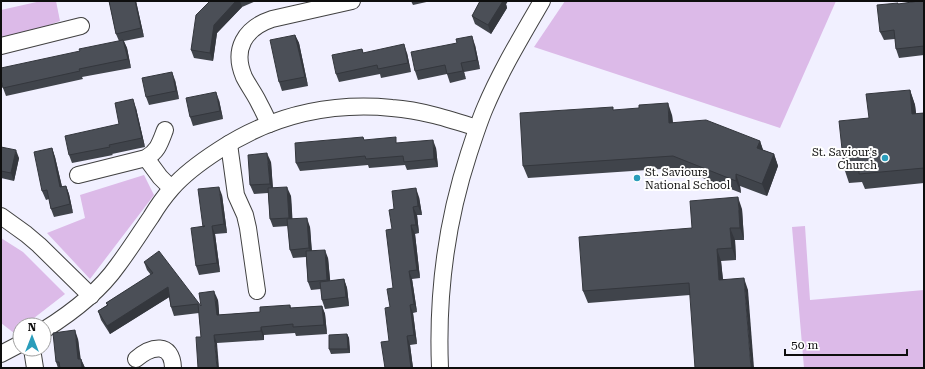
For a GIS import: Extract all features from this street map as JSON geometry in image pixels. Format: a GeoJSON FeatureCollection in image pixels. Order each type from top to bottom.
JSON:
{"type":"FeatureCollection","features":[{"type":"Feature","properties":{"kind":"street"},"geometry":{"type":"LineString","coordinates":[[269,124],[242,71],[240,49],[246,36],[256,26],[272,19],[352,1]]}},
{"type":"Feature","properties":{"kind":"street"},"geometry":{"type":"LineString","coordinates":[[440,368],[440,297],[447,240],[456,196],[477,128],[488,100],[506,64],[542,1]]}},
{"type":"Feature","properties":{"kind":"street"},"geometry":{"type":"LineString","coordinates":[[1,46],[81,26]]}},
{"type":"Feature","properties":{"kind":"street"},"geometry":{"type":"LineString","coordinates":[[52,325],[91,296],[107,279],[118,266],[160,203],[180,179],[200,163],[229,144],[253,131],[269,124],[295,116],[341,107],[357,106],[408,110],[477,128]]}},
{"type":"Feature","properties":{"kind":"street"},"geometry":{"type":"LineString","coordinates":[[78,174],[146,158],[153,154],[165,130]]}},
{"type":"Feature","properties":{"kind":"street"},"geometry":{"type":"LineString","coordinates":[[229,144],[236,195],[245,215],[248,228],[257,291]]}},
{"type":"Feature","properties":{"kind":"street"},"geometry":{"type":"LineString","coordinates":[[146,158],[160,177],[172,188]]}},
{"type":"Feature","properties":{"kind":"street"},"geometry":{"type":"LineString","coordinates":[[1,216],[39,245],[91,296]]}},
{"type":"Feature","properties":{"kind":"street"},"geometry":{"type":"LineString","coordinates":[[1,354],[12,348]]}},
{"type":"Feature","properties":{"kind":"street"},"geometry":{"type":"LineString","coordinates":[[136,359],[142,354],[154,349],[165,350],[169,352],[173,359],[173,368]]}},
{"type":"Feature","properties":{"kind":"street"},"geometry":{"type":"LineString","coordinates":[[33,357],[35,368]]}},
{"type":"Feature","properties":{"kind":"shaded area"},"geometry":{"type":"Polygon","coordinates":[[[41,1],[56,1],[60,21],[1,42],[1,10],[41,1]]]}},
{"type":"Feature","properties":{"kind":"shaded area"},"geometry":{"type":"Polygon","coordinates":[[[565,1],[836,1],[780,128],[534,47],[565,1]]]}},
{"type":"Feature","properties":{"kind":"shaded area"},"geometry":{"type":"Polygon","coordinates":[[[144,175],[154,195],[90,279],[47,233],[85,218],[80,195],[144,175]]]}},
{"type":"Feature","properties":{"kind":"shaded area"},"geometry":{"type":"Polygon","coordinates":[[[805,226],[810,300],[924,290],[924,368],[804,368],[792,227],[805,226]]]}},
{"type":"Feature","properties":{"kind":"shaded area"},"geometry":{"type":"Polygon","coordinates":[[[1,238],[23,252],[65,294],[35,317],[12,317],[12,331],[1,323],[1,238]]]}},
{"type":"Feature","properties":{"kind":"building"},"geometry":{"type":"Polygon","coordinates":[[[109,1],[135,1],[141,28],[116,34],[109,1]]]}},
{"type":"Feature","properties":{"kind":"building"},"geometry":{"type":"Polygon","coordinates":[[[210,1],[236,1],[214,25],[210,53],[191,50],[196,15],[210,1]]]}},
{"type":"Feature","properties":{"kind":"building"},"geometry":{"type":"Polygon","coordinates":[[[480,1],[503,1],[488,25],[472,16],[480,1]]]}},
{"type":"Feature","properties":{"kind":"building"},"geometry":{"type":"Polygon","coordinates":[[[924,1],[924,46],[896,49],[894,30],[880,32],[877,5],[924,1]]]}},
{"type":"Feature","properties":{"kind":"building"},"geometry":{"type":"Polygon","coordinates":[[[295,35],[305,77],[279,82],[270,40],[295,35]]]}},
{"type":"Feature","properties":{"kind":"building"},"geometry":{"type":"Polygon","coordinates":[[[472,36],[477,60],[461,63],[463,71],[447,74],[445,65],[415,71],[411,52],[457,43],[456,39],[472,36]]]}},
{"type":"Feature","properties":{"kind":"building"},"geometry":{"type":"Polygon","coordinates":[[[123,40],[128,59],[79,69],[80,71],[3,88],[1,68],[123,40]]]}},
{"type":"Feature","properties":{"kind":"building"},"geometry":{"type":"Polygon","coordinates":[[[404,44],[408,63],[378,69],[377,65],[336,74],[332,55],[362,49],[363,53],[404,44]]]}},
{"type":"Feature","properties":{"kind":"building"},"geometry":{"type":"Polygon","coordinates":[[[172,72],[176,91],[146,97],[142,78],[172,72]]]}},
{"type":"Feature","properties":{"kind":"building","name":"St. Saviour's Church"},"geometry":{"type":"Polygon","coordinates":[[[910,90],[912,114],[924,113],[924,168],[859,174],[859,167],[844,168],[839,121],[869,118],[866,94],[910,90]]]}},
{"type":"Feature","properties":{"kind":"building"},"geometry":{"type":"Polygon","coordinates":[[[216,92],[220,111],[190,117],[186,98],[216,92]]]}},
{"type":"Feature","properties":{"kind":"building"},"geometry":{"type":"Polygon","coordinates":[[[133,99],[142,138],[109,145],[110,147],[69,155],[65,136],[119,124],[115,103],[133,99]]]}},
{"type":"Feature","properties":{"kind":"building"},"geometry":{"type":"Polygon","coordinates":[[[668,103],[669,123],[706,120],[760,141],[757,148],[774,154],[762,184],[736,174],[736,181],[673,156],[523,166],[520,113],[613,107],[613,110],[639,108],[639,105],[668,103]]]}},
{"type":"Feature","properties":{"kind":"building"},"geometry":{"type":"Polygon","coordinates":[[[363,137],[364,140],[396,137],[396,143],[433,140],[434,159],[404,162],[403,156],[366,159],[365,156],[296,163],[295,143],[363,137]]]}},
{"type":"Feature","properties":{"kind":"building"},"geometry":{"type":"Polygon","coordinates":[[[1,147],[16,150],[11,173],[1,171],[1,147]]]}},
{"type":"Feature","properties":{"kind":"building"},"geometry":{"type":"Polygon","coordinates":[[[52,148],[60,187],[66,186],[70,204],[51,209],[47,190],[42,191],[34,152],[52,148]]]}},
{"type":"Feature","properties":{"kind":"building"},"geometry":{"type":"Polygon","coordinates":[[[267,153],[270,184],[250,185],[248,155],[267,153]]]}},
{"type":"Feature","properties":{"kind":"building"},"geometry":{"type":"Polygon","coordinates":[[[219,187],[224,224],[212,226],[217,263],[196,266],[191,228],[203,226],[198,189],[219,187]]]}},
{"type":"Feature","properties":{"kind":"building"},"geometry":{"type":"Polygon","coordinates":[[[287,187],[289,218],[270,219],[268,188],[287,187]]]}},
{"type":"Feature","properties":{"kind":"building"},"geometry":{"type":"Polygon","coordinates":[[[416,188],[418,206],[413,207],[416,225],[411,225],[417,270],[409,271],[414,304],[410,305],[414,335],[407,336],[411,368],[385,368],[381,342],[389,341],[385,308],[390,307],[387,289],[393,288],[386,230],[392,229],[389,210],[394,209],[392,191],[416,188]]]}},
{"type":"Feature","properties":{"kind":"building"},"geometry":{"type":"Polygon","coordinates":[[[738,197],[740,228],[730,228],[732,248],[717,249],[719,280],[744,278],[751,368],[695,368],[689,283],[583,291],[579,237],[692,228],[690,201],[738,197]]]}},
{"type":"Feature","properties":{"kind":"building"},"geometry":{"type":"Polygon","coordinates":[[[307,218],[309,248],[290,250],[287,219],[307,218]]]}},
{"type":"Feature","properties":{"kind":"building"},"geometry":{"type":"Polygon","coordinates":[[[325,250],[327,280],[308,282],[306,251],[325,250]]]}},
{"type":"Feature","properties":{"kind":"building"},"geometry":{"type":"Polygon","coordinates":[[[159,251],[201,306],[199,293],[214,291],[217,315],[260,312],[260,307],[290,305],[290,308],[322,306],[324,325],[293,327],[293,324],[261,327],[261,331],[214,335],[217,368],[198,368],[196,337],[201,337],[198,304],[171,307],[168,287],[107,326],[98,311],[108,305],[106,303],[153,273],[144,262],[159,251]]]}},
{"type":"Feature","properties":{"kind":"building"},"geometry":{"type":"Polygon","coordinates":[[[344,279],[346,297],[322,300],[320,282],[344,279]]]}},
{"type":"Feature","properties":{"kind":"building"},"geometry":{"type":"Polygon","coordinates":[[[75,330],[78,359],[81,359],[82,368],[60,368],[59,362],[56,362],[53,333],[75,330]]]}},
{"type":"Feature","properties":{"kind":"building"},"geometry":{"type":"Polygon","coordinates":[[[347,334],[348,349],[329,349],[329,335],[347,334]]]}},
{"type":"Feature","properties":{"kind":"place","name":"St. Saviour's Church"},"geometry":{"type":"Point","coordinates":[885,158]}},
{"type":"Feature","properties":{"kind":"place","name":"St. Saviours National School"},"geometry":{"type":"Point","coordinates":[637,178]}}]}
